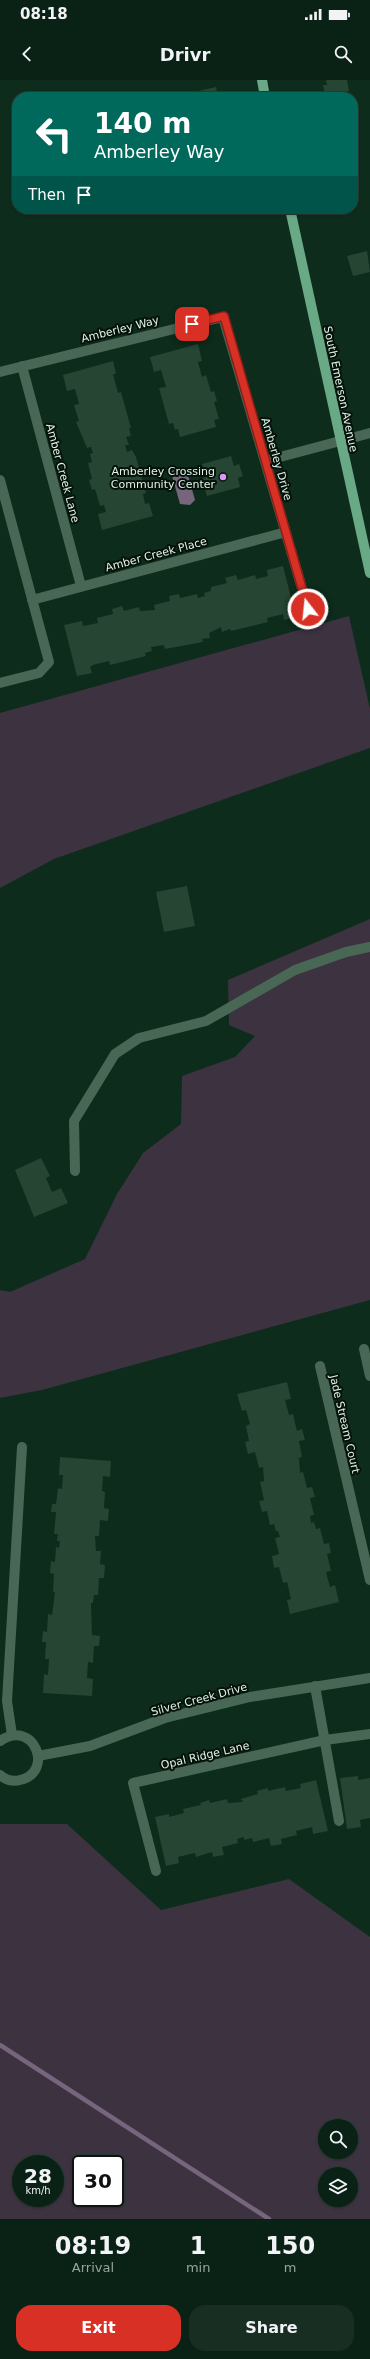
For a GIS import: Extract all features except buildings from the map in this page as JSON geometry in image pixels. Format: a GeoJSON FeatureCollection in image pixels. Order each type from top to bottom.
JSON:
{"type":"FeatureCollection","features":[{"type":"Feature","properties":{"kind":"main road"},"geometry":{"type":"LineString","coordinates":[[262,80],[264,92]]}},
{"type":"Feature","properties":{"kind":"main road","name":"South Emerson Avenue"},"geometry":{"type":"LineString","coordinates":[[291,214],[370,573]]}},
{"type":"Feature","properties":{"kind":"street","name":"Amberley Way"},"geometry":{"type":"LineString","coordinates":[[0,372],[224,316]]}},
{"type":"Feature","properties":{"kind":"street","name":"Amberley Drive"},"geometry":{"type":"LineString","coordinates":[[224,316],[308,609]]}},
{"type":"Feature","properties":{"kind":"street","name":"Amber Creek Lane"},"geometry":{"type":"LineString","coordinates":[[22,366],[81,586]]}},
{"type":"Feature","properties":{"kind":"street"},"geometry":{"type":"LineString","coordinates":[[265,461],[370,433]]}},
{"type":"Feature","properties":{"kind":"street"},"geometry":{"type":"LineString","coordinates":[[0,480],[49,662],[39,672],[0,683]]}},
{"type":"Feature","properties":{"kind":"street","name":"Amber Creek Place"},"geometry":{"type":"LineString","coordinates":[[32,600],[286,532]]}},
{"type":"Feature","properties":{"kind":"street"},"geometry":{"type":"LineString","coordinates":[[75,1171],[74,1121],[115,1054],[139,1038],[206,1021],[295,970],[346,952],[370,946]]}},
{"type":"Feature","properties":{"kind":"street"},"geometry":{"type":"LineString","coordinates":[[364,1349],[370,1376]]}},
{"type":"Feature","properties":{"kind":"street","name":"Jade Stream Court"},"geometry":{"type":"LineString","coordinates":[[320,1366],[370,1580]]}},
{"type":"Feature","properties":{"kind":"street"},"geometry":{"type":"LineString","coordinates":[[12,1735],[7,1701],[22,1447]]}},
{"type":"Feature","properties":{"kind":"street","name":"Silver Creek Drive"},"geometry":{"type":"LineString","coordinates":[[38,1756],[90,1746],[165,1718],[250,1698],[370,1678]]}},
{"type":"Feature","properties":{"kind":"street"},"geometry":{"type":"LineString","coordinates":[[315,1686],[339,1821]]}},
{"type":"Feature","properties":{"kind":"street","name":"Opal Ridge Lane"},"geometry":{"type":"LineString","coordinates":[[156,1871],[133,1783],[325,1740],[370,1734]]}},
{"type":"Feature","properties":{"kind":"street"},"geometry":{"type":"LineString","coordinates":[[0,1741],[12,1735],[19,1736],[32,1742],[38,1756],[35,1770],[24,1779],[10,1780],[0,1775]]}},
{"type":"Feature","properties":{"kind":"shaded area"},"geometry":{"type":"Polygon","coordinates":[[[177,467],[186,468],[195,500],[190,505],[180,504],[171,472],[177,467]]]}},
{"type":"Feature","properties":{"kind":"shaded area"},"geometry":{"type":"Polygon","coordinates":[[[349,616],[370,709],[370,748],[54,859],[0,888],[0,713],[349,616]]]}},
{"type":"Feature","properties":{"kind":"shaded area"},"geometry":{"type":"Polygon","coordinates":[[[370,919],[370,1300],[42,1390],[0,1398],[0,1290],[10,1292],[85,1259],[117,1194],[143,1153],[181,1124],[182,1076],[235,1057],[255,1036],[229,1025],[228,980],[370,919]]]}},
{"type":"Feature","properties":{"kind":"shaded area"},"geometry":{"type":"Polygon","coordinates":[[[0,1824],[67,1824],[161,1910],[289,1879],[370,1937],[370,2219],[0,2219],[0,1824]]]}},
{"type":"Feature","properties":{"kind":"waterway"},"geometry":{"type":"LineString","coordinates":[[0,2045],[269,2219]]}},
{"type":"Feature","properties":{"kind":"place","name":"Amberley Crossing Community Center"},"geometry":{"type":"Point","coordinates":[223,477]}},
{"type":"Feature","properties":{"kind":"route"},"geometry":{"type":"LineString","coordinates":[[192,324],[224,316],[308,609]]}}]}
